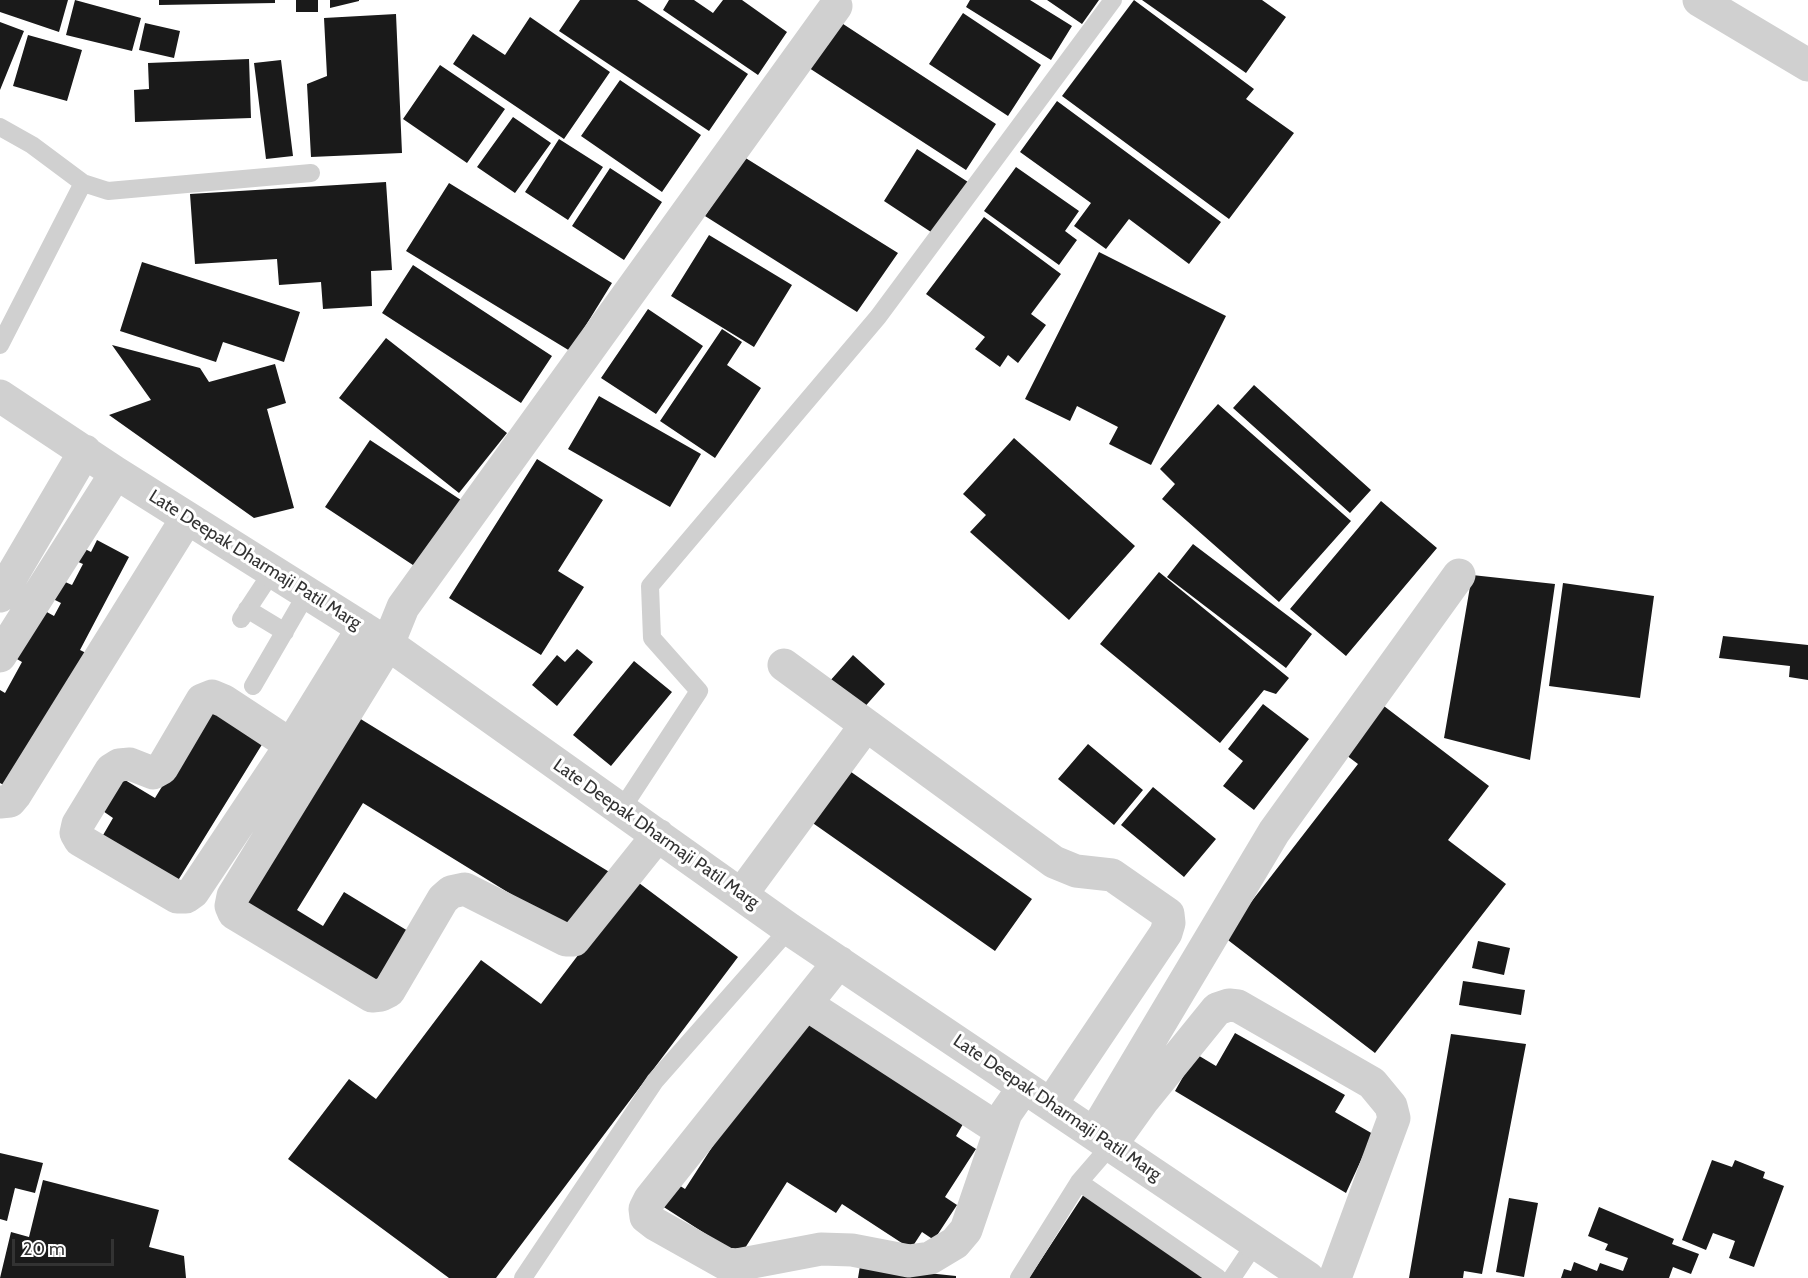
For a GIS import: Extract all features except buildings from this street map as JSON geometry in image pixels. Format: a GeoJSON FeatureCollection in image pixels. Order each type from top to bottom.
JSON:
{"type":"FeatureCollection","features":[{"type":"Feature","properties":{"kind":"street"},"geometry":{"type":"LineString","coordinates":[[1699,0],[1808,65]]}},
{"type":"Feature","properties":{"kind":"street"},"geometry":{"type":"LineString","coordinates":[[291,745],[224,701],[212,696],[202,700],[162,768],[153,773],[130,764],[119,765],[111,770],[78,824],[76,833],[80,840],[177,897],[186,897],[193,892],[291,745],[376,636],[402,607],[844,3]]}},
{"type":"Feature","properties":{"kind":"street","name":"Late Deepak Dharmaji Patil Marg"},"geometry":{"type":"LineString","coordinates":[[0,396],[116,473],[376,636],[789,929],[1308,1278]]}},
{"type":"Feature","properties":{"kind":"street"},"geometry":{"type":"LineString","coordinates":[[0,596],[85,452]]}},
{"type":"Feature","properties":{"kind":"street"},"geometry":{"type":"LineString","coordinates":[[0,656],[116,473]]}},
{"type":"Feature","properties":{"kind":"street"},"geometry":{"type":"LineString","coordinates":[[0,802],[10,801],[15,795],[187,518]]}},
{"type":"Feature","properties":{"kind":"street"},"geometry":{"type":"LineString","coordinates":[[1103,1139],[1274,832],[1459,575]]}},
{"type":"Feature","properties":{"kind":"street"},"geometry":{"type":"LineString","coordinates":[[376,636],[233,896],[231,906],[234,913],[372,996],[381,995],[388,991],[443,899],[452,892],[465,889],[566,940],[574,940],[658,835]]}},
{"type":"Feature","properties":{"kind":"street"},"geometry":{"type":"LineString","coordinates":[[784,664],[1054,862],[1076,871],[1112,875],[1168,914],[1169,923],[1166,933],[1051,1104]]}},
{"type":"Feature","properties":{"kind":"street"},"geometry":{"type":"LineString","coordinates":[[741,895],[866,725]]}},
{"type":"Feature","properties":{"kind":"street"},"geometry":{"type":"LineString","coordinates":[[839,962],[650,1199],[645,1209],[646,1217],[655,1224],[726,1264],[737,1265],[821,1249],[852,1250],[909,1261],[930,1258],[955,1243],[966,1230],[1006,1113],[1023,1087]]}},
{"type":"Feature","properties":{"kind":"street"},"geometry":{"type":"LineString","coordinates":[[806,1004],[1000,1130]]}},
{"type":"Feature","properties":{"kind":"street"},"geometry":{"type":"LineString","coordinates":[[1103,1139],[1144,1099],[1217,1009],[1229,1005],[1238,1006],[1372,1083],[1391,1106],[1394,1118],[1335,1278]]}},
{"type":"Feature","properties":{"kind":"lane"},"geometry":{"type":"LineString","coordinates":[[621,810],[699,691],[651,638],[650,586],[878,317],[1113,0]]}},
{"type":"Feature","properties":{"kind":"lane"},"geometry":{"type":"LineString","coordinates":[[0,127],[32,145],[82,183],[108,191],[311,173]]}},
{"type":"Feature","properties":{"kind":"lane"},"geometry":{"type":"LineString","coordinates":[[0,345],[82,183]]}},
{"type":"Feature","properties":{"kind":"lane"},"geometry":{"type":"LineString","coordinates":[[272,572],[244,614],[285,632]]}},
{"type":"Feature","properties":{"kind":"lane"},"geometry":{"type":"LineString","coordinates":[[253,686],[307,593]]}},
{"type":"Feature","properties":{"kind":"lane"},"geometry":{"type":"LineString","coordinates":[[523,1278],[655,1081],[789,929]]}},
{"type":"Feature","properties":{"kind":"lane"},"geometry":{"type":"LineString","coordinates":[[1019,1278],[1103,1139]]}},
{"type":"Feature","properties":{"kind":"lane"},"geometry":{"type":"LineString","coordinates":[[1079,1182],[1218,1278]]}},
{"type":"Feature","properties":{"kind":"lane"},"geometry":{"type":"LineString","coordinates":[[1232,1278],[1256,1242]]}}]}
